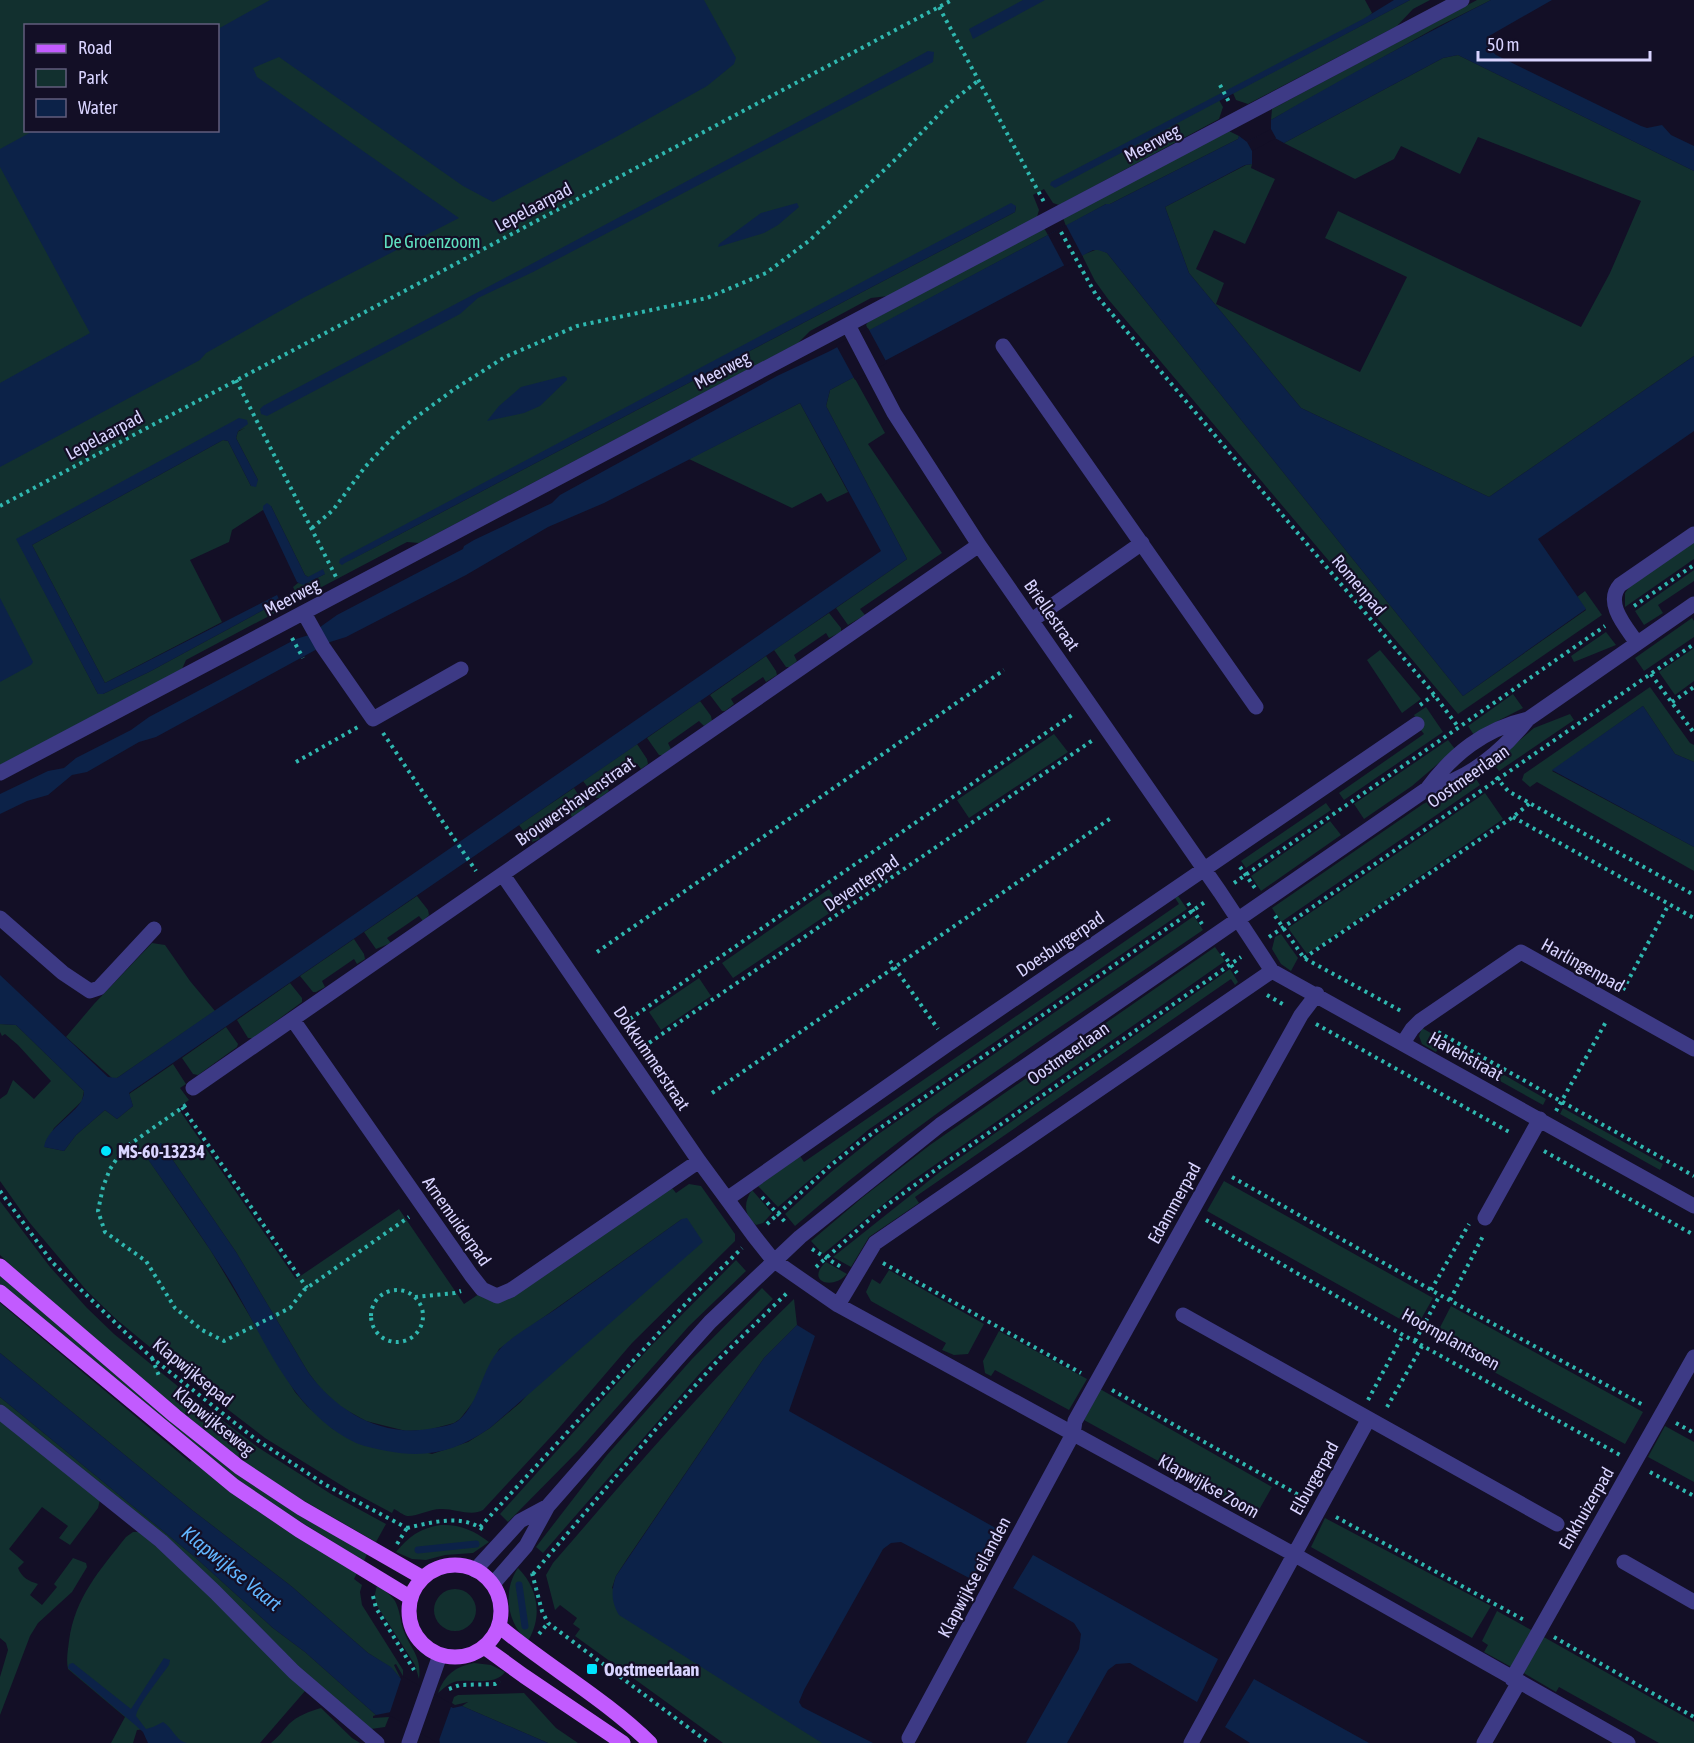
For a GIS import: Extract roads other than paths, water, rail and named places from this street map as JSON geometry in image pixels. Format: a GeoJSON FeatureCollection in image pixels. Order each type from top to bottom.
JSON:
{"type":"FeatureCollection","features":[{"type":"Feature","properties":{"kind":"main road","name":"Klapwijkseweg"},"geometry":{"type":"LineString","coordinates":[[0,1266],[239,1467],[301,1509],[423,1578]]}},
{"type":"Feature","properties":{"kind":"main road","name":"Klapwijkseweg"},"geometry":{"type":"LineString","coordinates":[[0,1292],[234,1486],[299,1530],[411,1598]]}},
{"type":"Feature","properties":{"kind":"main road"},"geometry":{"type":"LineString","coordinates":[[463,1565],[475,1570],[493,1584],[501,1603],[499,1626],[484,1647],[474,1653],[462,1657],[440,1655],[425,1646],[414,1633],[409,1617],[411,1598],[423,1578],[442,1567],[463,1565]]}},
{"type":"Feature","properties":{"kind":"main road"},"geometry":{"type":"LineString","coordinates":[[499,1626],[526,1649],[626,1720],[650,1743]]}},
{"type":"Feature","properties":{"kind":"main road"},"geometry":{"type":"LineString","coordinates":[[484,1647],[623,1743]]}},
{"type":"Feature","properties":{"kind":"street","name":"Meerweg"},"geometry":{"type":"LineString","coordinates":[[0,773],[1056,223],[1462,0]]}},
{"type":"Feature","properties":{"kind":"street","name":"Briellestraat"},"geometry":{"type":"LineString","coordinates":[[851,330],[894,413],[979,545],[1238,919]]}},
{"type":"Feature","properties":{"kind":"street"},"geometry":{"type":"LineString","coordinates":[[1003,346],[1256,707]]}},
{"type":"Feature","properties":{"kind":"street"},"geometry":{"type":"LineString","coordinates":[[1637,643],[1619,616],[1614,594],[1620,585],[1694,534]]}},
{"type":"Feature","properties":{"kind":"street"},"geometry":{"type":"LineString","coordinates":[[1032,620],[1142,543]]}},
{"type":"Feature","properties":{"kind":"street","name":"Brouwershavenstraat"},"geometry":{"type":"LineString","coordinates":[[193,1088],[979,545]]}},
{"type":"Feature","properties":{"kind":"street","name":"Oostmeerlaan"},"geometry":{"type":"LineString","coordinates":[[1426,789],[1454,780],[1484,761],[1513,738],[1528,719],[1694,604]]}},
{"type":"Feature","properties":{"kind":"street"},"geometry":{"type":"LineString","coordinates":[[304,613],[323,647],[373,718],[461,669]]}},
{"type":"Feature","properties":{"kind":"street","name":"Oostmeerlaan"},"geometry":{"type":"LineString","coordinates":[[493,1584],[526,1546],[548,1506],[675,1360],[773,1260],[834,1208],[940,1125],[1426,789],[1450,760],[1492,730],[1528,719]]}},
{"type":"Feature","properties":{"kind":"street","name":"Doesburgerpad"},"geometry":{"type":"LineString","coordinates":[[727,1199],[948,1044],[1417,724]]}},
{"type":"Feature","properties":{"kind":"street","name":"Dokkummerstraat"},"geometry":{"type":"LineString","coordinates":[[503,875],[699,1161],[773,1260]]}},
{"type":"Feature","properties":{"kind":"street"},"geometry":{"type":"LineString","coordinates":[[0,918],[63,973],[90,991],[99,988],[154,929]]}},
{"type":"Feature","properties":{"kind":"street","name":"Havenstraat"},"geometry":{"type":"LineString","coordinates":[[1238,919],[1272,970],[1694,1206]]}},
{"type":"Feature","properties":{"kind":"street","name":"Harlingenpad"},"geometry":{"type":"LineString","coordinates":[[1403,1042],[1420,1021],[1521,952],[1694,1049]]}},
{"type":"Feature","properties":{"kind":"street"},"geometry":{"type":"LineString","coordinates":[[838,1305],[875,1243],[1272,970]]}},
{"type":"Feature","properties":{"kind":"street","name":"Edammerpad"},"geometry":{"type":"LineString","coordinates":[[1073,1434],[1075,1421],[1301,1015],[1317,994]]}},
{"type":"Feature","properties":{"kind":"street","name":"Arnemuiderpad"},"geometry":{"type":"LineString","coordinates":[[293,1020],[476,1282],[482,1289],[497,1296],[511,1290],[699,1161]]}},
{"type":"Feature","properties":{"kind":"street"},"geometry":{"type":"LineString","coordinates":[[1485,1218],[1540,1119]]}},
{"type":"Feature","properties":{"kind":"street","name":"Klapwijkse Zoom"},"geometry":{"type":"LineString","coordinates":[[773,1260],[838,1305],[1295,1555],[1628,1743]]}},
{"type":"Feature","properties":{"kind":"street"},"geometry":{"type":"LineString","coordinates":[[1183,1315],[1557,1524]]}},
{"type":"Feature","properties":{"kind":"street","name":"Enkhuizerpad"},"geometry":{"type":"LineString","coordinates":[[1515,1680],[1540,1629],[1694,1357]]}},
{"type":"Feature","properties":{"kind":"street"},"geometry":{"type":"LineString","coordinates":[[0,1412],[161,1541],[294,1672],[377,1743]]}},
{"type":"Feature","properties":{"kind":"street","name":"Elburgerpad"},"geometry":{"type":"LineString","coordinates":[[1295,1555],[1368,1420]]}},
{"type":"Feature","properties":{"kind":"street","name":"Klapwijkse eilanden"},"geometry":{"type":"LineString","coordinates":[[909,1738],[1073,1434]]}},
{"type":"Feature","properties":{"kind":"street","name":"Oostmeerlaan"},"geometry":{"type":"LineString","coordinates":[[475,1570],[520,1521],[548,1506]]}},
{"type":"Feature","properties":{"kind":"street"},"geometry":{"type":"LineString","coordinates":[[1191,1743],[1295,1555]]}},
{"type":"Feature","properties":{"kind":"street"},"geometry":{"type":"LineString","coordinates":[[1624,1562],[1694,1602]]}},
{"type":"Feature","properties":{"kind":"street"},"geometry":{"type":"LineString","coordinates":[[411,1736],[440,1655]]}},
{"type":"Feature","properties":{"kind":"street"},"geometry":{"type":"LineString","coordinates":[[1484,1743],[1515,1680]]}},
{"type":"Feature","properties":{"kind":"water"},"geometry":{"type":"Polygon","coordinates":[[[270,0],[704,0],[736,58],[734,64],[707,86],[493,202],[463,186],[279,57],[253,68],[257,77],[459,218],[303,298],[206,353],[200,360],[0,467],[0,383],[90,333],[0,167],[0,149],[31,132],[219,132],[219,28],[270,0]]]}},
{"type":"Feature","properties":{"kind":"water"},"geometry":{"type":"Polygon","coordinates":[[[1023,0],[1045,0],[973,39],[969,29],[1023,0]]]}},
{"type":"Feature","properties":{"kind":"water"},"geometry":{"type":"Polygon","coordinates":[[[1394,0],[1410,0],[1055,188],[1050,185],[1051,182],[1363,19],[1394,0]]]}},
{"type":"Feature","properties":{"kind":"water"},"geometry":{"type":"Polygon","coordinates":[[[1491,0],[1552,0],[1489,36],[1490,49],[1496,55],[1641,126],[1647,128],[1662,125],[1671,135],[1694,146],[1694,171],[1458,55],[1443,58],[1284,143],[1275,138],[1252,150],[1252,164],[1245,165],[1165,207],[1189,273],[1301,408],[1489,497],[1694,356],[1694,431],[1538,539],[1586,609],[1463,696],[1107,253],[1093,250],[830,390],[826,406],[907,559],[129,1093],[133,1106],[117,1119],[105,1110],[76,1135],[64,1151],[44,1147],[52,1131],[79,1105],[84,1091],[16,1025],[0,1024],[0,975],[108,1077],[117,1078],[881,551],[800,403],[604,503],[548,527],[466,575],[346,637],[330,642],[156,737],[139,742],[87,772],[72,775],[48,795],[27,801],[0,814],[0,794],[48,771],[64,768],[76,758],[131,730],[149,717],[296,639],[309,635],[337,615],[463,549],[474,540],[552,503],[560,495],[777,376],[830,351],[1106,204],[1238,139],[1239,136],[1247,142],[1271,130],[1271,120],[1380,58],[1491,0]]]}},
{"type":"Feature","properties":{"kind":"water"},"geometry":{"type":"Polygon","coordinates":[[[928,51],[934,52],[933,62],[533,272],[478,298],[460,314],[267,416],[261,414],[260,409],[263,406],[928,51]]]}},
{"type":"Feature","properties":{"kind":"water"},"geometry":{"type":"Polygon","coordinates":[[[797,203],[799,207],[778,225],[764,233],[718,247],[761,213],[797,203]]]}},
{"type":"Feature","properties":{"kind":"water"},"geometry":{"type":"Polygon","coordinates":[[[1011,203],[1016,206],[1015,212],[342,565],[339,563],[340,559],[1011,203]]]}},
{"type":"Feature","properties":{"kind":"water"},"geometry":{"type":"Polygon","coordinates":[[[564,376],[567,380],[540,406],[524,413],[487,421],[499,406],[521,387],[564,376]]]}},
{"type":"Feature","properties":{"kind":"water"},"geometry":{"type":"Polygon","coordinates":[[[239,418],[247,420],[248,424],[238,431],[236,438],[258,480],[256,487],[251,486],[228,441],[223,440],[32,545],[105,683],[277,595],[280,601],[149,672],[103,694],[98,694],[16,539],[239,418]]]}},
{"type":"Feature","properties":{"kind":"water"},"geometry":{"type":"Polygon","coordinates":[[[267,503],[271,506],[305,575],[308,577],[323,569],[325,574],[303,585],[297,582],[263,510],[263,506],[267,503]]]}},
{"type":"Feature","properties":{"kind":"water"},"geometry":{"type":"Polygon","coordinates":[[[0,598],[33,662],[0,682],[0,598]]]}},
{"type":"Feature","properties":{"kind":"water"},"geometry":{"type":"Polygon","coordinates":[[[1643,706],[1675,754],[1694,762],[1694,847],[1552,770],[1643,706]]]}},
{"type":"Feature","properties":{"kind":"water"},"geometry":{"type":"Polygon","coordinates":[[[161,1143],[236,1252],[308,1372],[333,1399],[347,1410],[379,1426],[397,1430],[437,1428],[459,1420],[472,1404],[494,1356],[505,1344],[682,1219],[687,1218],[703,1242],[478,1436],[441,1451],[415,1454],[387,1451],[356,1443],[334,1430],[314,1413],[283,1374],[222,1268],[145,1155],[161,1143]]]}},
{"type":"Feature","properties":{"kind":"water"},"geometry":{"type":"Polygon","coordinates":[[[797,1325],[815,1336],[789,1411],[999,1530],[971,1579],[901,1542],[891,1543],[883,1549],[799,1702],[802,1707],[873,1743],[822,1743],[619,1615],[613,1600],[616,1576],[764,1358],[797,1325]]]}},
{"type":"Feature","properties":{"kind":"water","name":"Klapwijkse Vaart"},"geometry":{"type":"Polygon","coordinates":[[[0,1353],[192,1510],[291,1586],[368,1653],[391,1667],[401,1679],[453,1708],[462,1706],[548,1743],[440,1743],[439,1739],[391,1712],[376,1715],[305,1652],[273,1628],[196,1558],[0,1397],[0,1353]]]}},
{"type":"Feature","properties":{"kind":"water"},"geometry":{"type":"Polygon","coordinates":[[[1033,1555],[1218,1659],[1197,1702],[1130,1663],[1116,1664],[1108,1670],[1067,1743],[1026,1743],[1079,1649],[1081,1634],[1074,1623],[1013,1588],[1033,1555]]]}},
{"type":"Feature","properties":{"kind":"water"},"geometry":{"type":"Polygon","coordinates":[[[164,1658],[170,1660],[169,1665],[145,1698],[136,1716],[146,1729],[163,1722],[180,1740],[187,1743],[148,1743],[143,1732],[68,1668],[69,1664],[73,1663],[131,1709],[164,1658]]]}},
{"type":"Feature","properties":{"kind":"water"},"geometry":{"type":"Polygon","coordinates":[[[1254,1679],[1369,1743],[1250,1743],[1225,1727],[1254,1679]]]}},
{"type":"Feature","properties":{"kind":"waterway"},"geometry":{"type":"LineString","coordinates":[[418,1550],[476,1544]]}},
{"type":"Feature","properties":{"kind":"waterway"},"geometry":{"type":"LineString","coordinates":[[519,1585],[525,1626]]}},
{"type":"Feature","properties":{"kind":"place","name":"MS-60-13234"},"geometry":{"type":"Point","coordinates":[106,1151]}},
{"type":"Feature","properties":{"kind":"place","name":"Oostmeerlaan"},"geometry":{"type":"Point","coordinates":[592,1669]}},
{"type":"Feature","properties":{"kind":"park label","name":"De Groenzoom"},"geometry":{"type":"Point","coordinates":[432,241]}}]}
